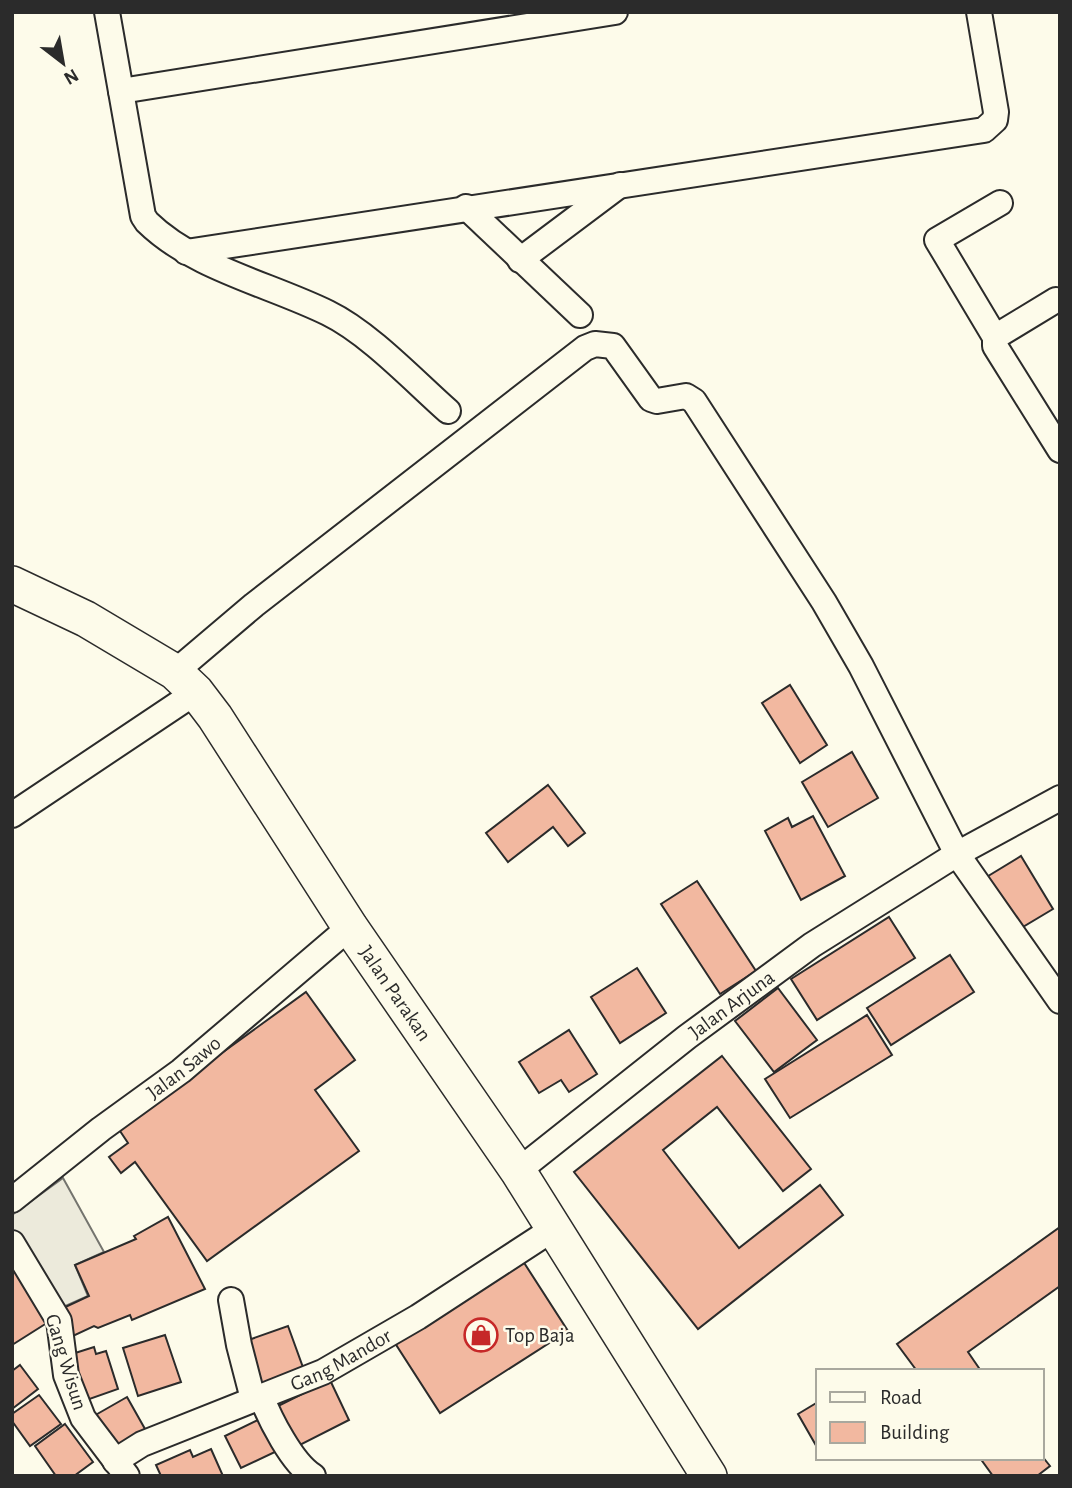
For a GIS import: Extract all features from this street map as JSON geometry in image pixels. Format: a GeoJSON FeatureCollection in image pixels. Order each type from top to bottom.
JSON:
{"type":"FeatureCollection","features":[{"type":"Feature","properties":{"kind":"street"},"geometry":{"type":"LineString","coordinates":[[107,12],[143,216],[152,227],[186,252],[331,314],[375,346],[448,411]]}},
{"type":"Feature","properties":{"kind":"street"},"geometry":{"type":"LineString","coordinates":[[121,91],[615,12]]}},
{"type":"Feature","properties":{"kind":"street"},"geometry":{"type":"LineString","coordinates":[[186,252],[466,207],[984,130],[995,120],[996,112],[979,12]]}},
{"type":"Feature","properties":{"kind":"street"},"geometry":{"type":"LineString","coordinates":[[520,260],[621,184]]}},
{"type":"Feature","properties":{"kind":"street"},"geometry":{"type":"LineString","coordinates":[[1000,203],[937,239],[995,337],[997,352],[1060,450]]}},
{"type":"Feature","properties":{"kind":"street"},"geometry":{"type":"LineString","coordinates":[[466,207],[580,315]]}},
{"type":"Feature","properties":{"kind":"street"},"geometry":{"type":"LineString","coordinates":[[995,337],[1056,300]]}},
{"type":"Feature","properties":{"kind":"street"},"geometry":{"type":"LineString","coordinates":[[12,815],[186,682],[254,605],[585,348],[595,344],[613,346],[651,399],[657,401],[686,396],[694,401],[824,602],[861,666],[957,854],[1060,1001]]}},
{"type":"Feature","properties":{"kind":"street","name":"Jalan Parakan"},"geometry":{"type":"LineString","coordinates":[[12,584],[86,619],[186,682],[215,717],[350,927],[518,1171],[709,1476]]}},
{"type":"Feature","properties":{"kind":"street","name":"Jalan Arjuna"},"geometry":{"type":"LineString","coordinates":[[518,1171],[755,985],[812,945],[957,854],[1060,798]]}},
{"type":"Feature","properties":{"kind":"street","name":"Jalan Sawo"},"geometry":{"type":"LineString","coordinates":[[12,1200],[101,1129],[192,1063],[350,927]]}},
{"type":"Feature","properties":{"kind":"street","name":"Gang Mandor"},"geometry":{"type":"LineString","coordinates":[[121,1468],[142,1444],[323,1372],[407,1324],[553,1229]]}},
{"type":"Feature","properties":{"kind":"street","name":"Gang Wisun"},"geometry":{"type":"LineString","coordinates":[[12,1243],[59,1321],[66,1375],[77,1405],[91,1431],[121,1468]]}},
{"type":"Feature","properties":{"kind":"street"},"geometry":{"type":"LineString","coordinates":[[230,1300],[239,1345],[257,1398],[304,1471],[313,1476]]}},
{"type":"Feature","properties":{"kind":"shaded area"},"geometry":{"type":"Polygon","coordinates":[[[63,1178],[104,1252],[75,1265],[88,1296],[61,1308],[12,1229],[12,1215],[63,1178]]]}},
{"type":"Feature","properties":{"kind":"building"},"geometry":{"type":"Polygon","coordinates":[[[790,685],[827,745],[800,763],[762,703],[790,685]]]}},
{"type":"Feature","properties":{"kind":"building"},"geometry":{"type":"Polygon","coordinates":[[[852,752],[878,798],[828,827],[802,782],[852,752]]]}},
{"type":"Feature","properties":{"kind":"building"},"geometry":{"type":"Polygon","coordinates":[[[548,785],[585,833],[568,846],[553,827],[508,862],[486,833],[548,785]]]}},
{"type":"Feature","properties":{"kind":"building"},"geometry":{"type":"Polygon","coordinates":[[[813,816],[845,876],[801,900],[765,831],[788,818],[792,827],[813,816]]]}},
{"type":"Feature","properties":{"kind":"building"},"geometry":{"type":"Polygon","coordinates":[[[1021,856],[1053,909],[1013,933],[980,881],[1021,856]]]}},
{"type":"Feature","properties":{"kind":"building"},"geometry":{"type":"Polygon","coordinates":[[[697,881],[756,971],[720,994],[661,904],[697,881]]]}},
{"type":"Feature","properties":{"kind":"building"},"geometry":{"type":"Polygon","coordinates":[[[889,917],[915,958],[817,1020],[791,979],[889,917]]]}},
{"type":"Feature","properties":{"kind":"building"},"geometry":{"type":"Polygon","coordinates":[[[950,955],[974,992],[891,1045],[867,1008],[950,955]]]}},
{"type":"Feature","properties":{"kind":"building"},"geometry":{"type":"Polygon","coordinates":[[[637,968],[666,1013],[620,1043],[591,997],[637,968]]]}},
{"type":"Feature","properties":{"kind":"building"},"geometry":{"type":"Polygon","coordinates":[[[778,988],[817,1040],[774,1072],[735,1021],[778,988]]]}},
{"type":"Feature","properties":{"kind":"building"},"geometry":{"type":"Polygon","coordinates":[[[306,992],[355,1060],[315,1090],[359,1151],[207,1261],[135,1162],[121,1173],[109,1157],[128,1143],[118,1128],[306,992]]]}},
{"type":"Feature","properties":{"kind":"building"},"geometry":{"type":"Polygon","coordinates":[[[867,1015],[892,1055],[790,1118],[765,1079],[867,1015]]]}},
{"type":"Feature","properties":{"kind":"building"},"geometry":{"type":"Polygon","coordinates":[[[569,1030],[597,1074],[569,1092],[561,1080],[539,1093],[519,1062],[569,1030]]]}},
{"type":"Feature","properties":{"kind":"building"},"geometry":{"type":"Polygon","coordinates":[[[722,1056],[811,1169],[783,1191],[717,1107],[663,1150],[739,1248],[820,1185],[843,1215],[698,1329],[574,1172],[722,1056]]]}},
{"type":"Feature","properties":{"kind":"building"},"geometry":{"type":"Polygon","coordinates":[[[168,1217],[205,1289],[132,1320],[130,1315],[98,1328],[94,1326],[73,1336],[61,1309],[89,1296],[75,1265],[136,1239],[134,1236],[168,1217]]]}},
{"type":"Feature","properties":{"kind":"building"},"geometry":{"type":"Polygon","coordinates":[[[1060,1227],[1060,1286],[968,1352],[980,1369],[916,1369],[897,1344],[1060,1227]]]}},
{"type":"Feature","properties":{"kind":"building","name":"Top Baja"},"geometry":{"type":"Polygon","coordinates":[[[521,1258],[568,1331],[440,1413],[393,1340],[521,1258]]]}},
{"type":"Feature","properties":{"kind":"building"},"geometry":{"type":"Polygon","coordinates":[[[18,1269],[50,1321],[12,1345],[12,1273],[18,1269]]]}},
{"type":"Feature","properties":{"kind":"building"},"geometry":{"type":"Polygon","coordinates":[[[288,1326],[305,1373],[257,1390],[240,1343],[288,1326]]]}},
{"type":"Feature","properties":{"kind":"building"},"geometry":{"type":"Polygon","coordinates":[[[165,1335],[181,1382],[138,1396],[123,1348],[165,1335]]]}},
{"type":"Feature","properties":{"kind":"building"},"geometry":{"type":"Polygon","coordinates":[[[94,1347],[96,1354],[106,1351],[118,1389],[81,1402],[72,1354],[94,1347]]]}},
{"type":"Feature","properties":{"kind":"building"},"geometry":{"type":"Polygon","coordinates":[[[20,1365],[38,1389],[12,1409],[12,1371],[20,1365]]]}},
{"type":"Feature","properties":{"kind":"building"},"geometry":{"type":"Polygon","coordinates":[[[330,1380],[349,1420],[294,1448],[274,1408],[330,1380]]]}},
{"type":"Feature","properties":{"kind":"building"},"geometry":{"type":"Polygon","coordinates":[[[39,1395],[61,1424],[30,1446],[12,1421],[12,1414],[39,1395]]]}},
{"type":"Feature","properties":{"kind":"building"},"geometry":{"type":"Polygon","coordinates":[[[127,1397],[145,1429],[111,1449],[92,1417],[127,1397]]]}},
{"type":"Feature","properties":{"kind":"building"},"geometry":{"type":"Polygon","coordinates":[[[816,1403],[816,1446],[798,1414],[816,1403]]]}},
{"type":"Feature","properties":{"kind":"building"},"geometry":{"type":"Polygon","coordinates":[[[262,1418],[277,1451],[241,1468],[225,1436],[262,1418]]]}},
{"type":"Feature","properties":{"kind":"building"},"geometry":{"type":"Polygon","coordinates":[[[65,1424],[93,1462],[74,1476],[56,1476],[35,1446],[65,1424]]]}},
{"type":"Feature","properties":{"kind":"building"},"geometry":{"type":"Polygon","coordinates":[[[211,1449],[223,1476],[161,1476],[156,1465],[190,1450],[193,1457],[211,1449]]]}},
{"type":"Feature","properties":{"kind":"building"},"geometry":{"type":"Polygon","coordinates":[[[1044,1458],[1050,1466],[1037,1476],[993,1476],[981,1460],[1044,1458]]]}},
{"type":"Feature","properties":{"kind":"place","name":"Top Baja"},"geometry":{"type":"Point","coordinates":[481,1335]}}]}
